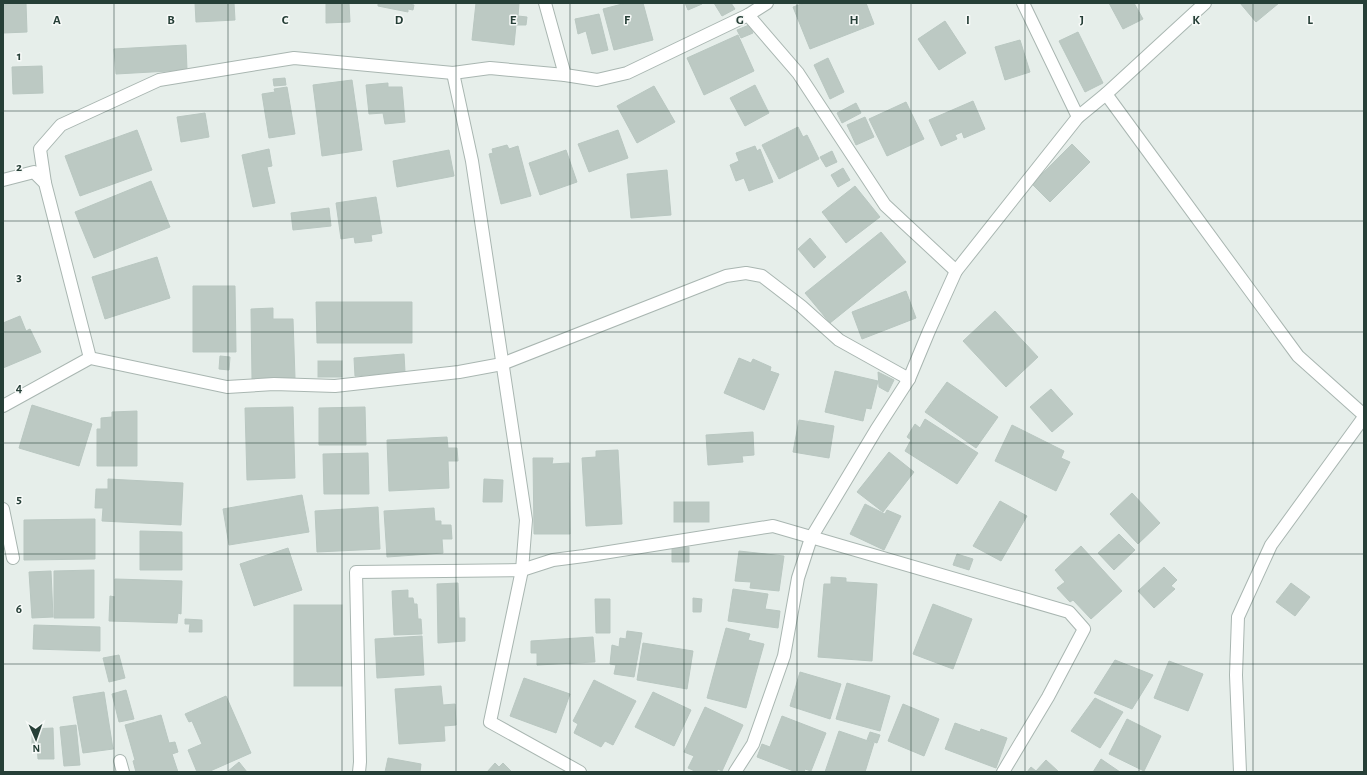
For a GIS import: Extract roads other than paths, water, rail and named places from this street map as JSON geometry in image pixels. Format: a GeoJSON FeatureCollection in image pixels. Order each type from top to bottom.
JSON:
{"type":"FeatureCollection","features":[{"type":"Feature","properties":{"kind":"street"},"geometry":{"type":"LineString","coordinates":[[545,3],[565,75]]}},
{"type":"Feature","properties":{"kind":"street"},"geometry":{"type":"LineString","coordinates":[[90,358],[45,183],[40,149],[61,125],[158,80],[294,58],[453,73],[490,68],[565,75],[597,80],[626,72],[748,15],[766,3]]}},
{"type":"Feature","properties":{"kind":"street"},"geometry":{"type":"LineString","coordinates":[[1022,3],[1078,117]]}},
{"type":"Feature","properties":{"kind":"street"},"geometry":{"type":"LineString","coordinates":[[735,772],[753,744],[784,656],[798,578],[811,538],[876,430],[909,379],[956,271],[1078,117],[1106,94],[1205,3]]}},
{"type":"Feature","properties":{"kind":"street"},"geometry":{"type":"LineString","coordinates":[[748,15],[798,73],[885,205],[956,271]]}},
{"type":"Feature","properties":{"kind":"street"},"geometry":{"type":"LineString","coordinates":[[453,73],[472,161],[526,520],[522,570],[490,722],[580,772]]}},
{"type":"Feature","properties":{"kind":"street"},"geometry":{"type":"LineString","coordinates":[[1106,94],[1298,356],[1364,416],[1271,545],[1238,617],[1236,675],[1240,772]]}},
{"type":"Feature","properties":{"kind":"street"},"geometry":{"type":"LineString","coordinates":[[3,180],[34,172],[45,183]]}},
{"type":"Feature","properties":{"kind":"street"},"geometry":{"type":"LineString","coordinates":[[3,406],[90,358],[228,387],[274,384],[335,386],[459,372],[502,364],[726,276],[746,273],[762,276],[801,306],[839,340],[909,379]]}},
{"type":"Feature","properties":{"kind":"street"},"geometry":{"type":"LineString","coordinates":[[3,509],[13,558]]}},
{"type":"Feature","properties":{"kind":"street"},"geometry":{"type":"LineString","coordinates":[[359,772],[356,572],[522,570],[553,560],[772,526],[1069,612],[1084,629],[1048,697],[1003,772]]}}]}
